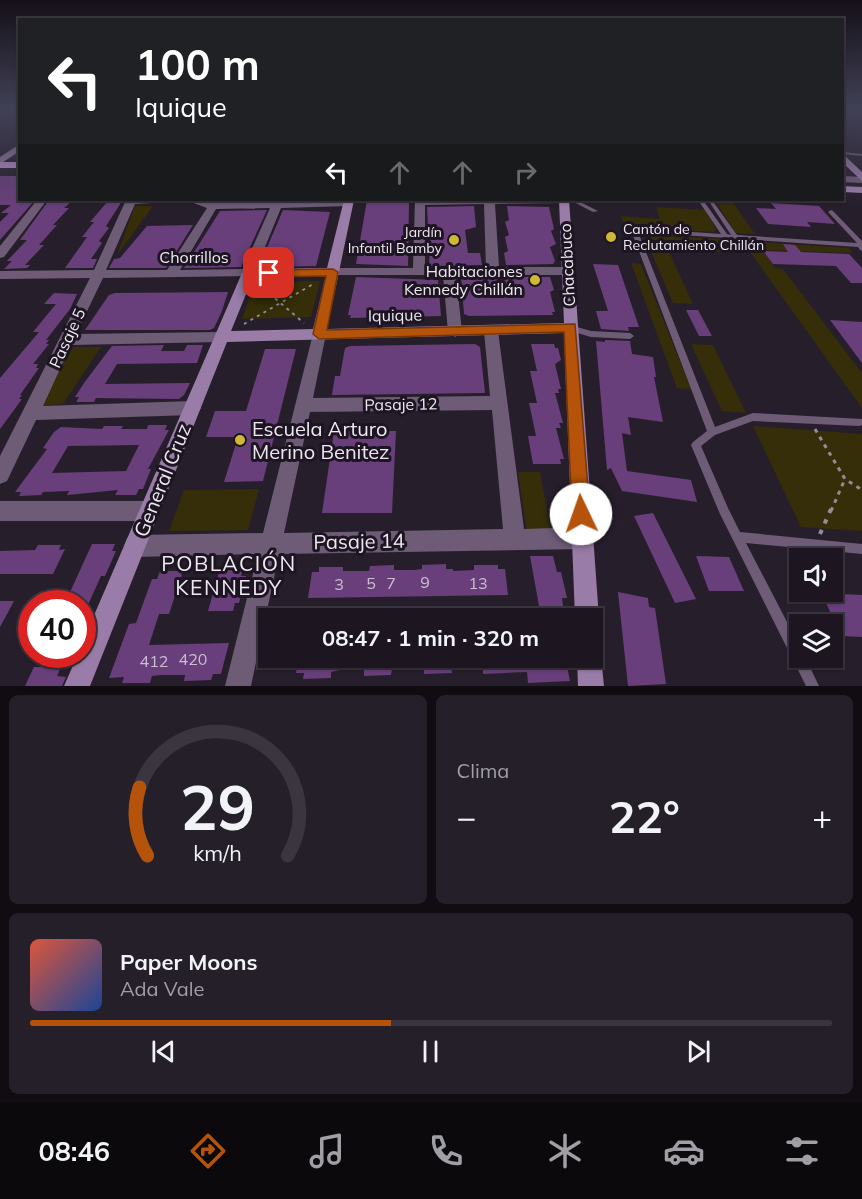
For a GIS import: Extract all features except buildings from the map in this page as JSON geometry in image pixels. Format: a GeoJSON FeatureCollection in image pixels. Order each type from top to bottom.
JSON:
{"type":"FeatureCollection","features":[{"type":"Feature","properties":{"kind":"main road"},"geometry":{"type":"LineString","coordinates":[[2,159],[18,155]]}},
{"type":"Feature","properties":{"kind":"main road"},"geometry":{"type":"LineString","coordinates":[[2,159],[18,164]]}},
{"type":"Feature","properties":{"kind":"street"},"geometry":{"type":"LineString","coordinates":[[2,159],[18,148]]}},
{"type":"Feature","properties":{"kind":"street"},"geometry":{"type":"LineString","coordinates":[[844,156],[862,179]]}},
{"type":"Feature","properties":{"kind":"street"},"geometry":{"type":"LineString","coordinates":[[844,179],[862,179]]}},
{"type":"Feature","properties":{"kind":"street"},"geometry":{"type":"LineString","coordinates":[[844,189],[862,190]]}},
{"type":"Feature","properties":{"kind":"street"},"geometry":{"type":"LineString","coordinates":[[0,254],[41,201]]}},
{"type":"Feature","properties":{"kind":"street","name":"Pasaje 5"},"geometry":{"type":"LineString","coordinates":[[0,475],[98,275],[130,201]]}},
{"type":"Feature","properties":{"kind":"street"},"geometry":{"type":"LineString","coordinates":[[196,201],[213,206],[348,201],[238,686]]}},
{"type":"Feature","properties":{"kind":"street"},"geometry":{"type":"LineString","coordinates":[[419,272],[420,201],[489,201],[493,271]]}},
{"type":"Feature","properties":{"kind":"street","name":"Chacabuco"},"geometry":{"type":"LineString","coordinates":[[567,201],[567,271],[586,608]]}},
{"type":"Feature","properties":{"kind":"street"},"geometry":{"type":"LineString","coordinates":[[248,273],[277,204]]}},
{"type":"Feature","properties":{"kind":"street"},"geometry":{"type":"LineString","coordinates":[[171,274],[213,206]]}},
{"type":"Feature","properties":{"kind":"street","name":"Chorrillos"},"geometry":{"type":"LineString","coordinates":[[0,275],[567,271]]}},
{"type":"Feature","properties":{"kind":"street"},"geometry":{"type":"LineString","coordinates":[[449,272],[455,332]]}},
{"type":"Feature","properties":{"kind":"street","name":"General Cruz"},"geometry":{"type":"LineString","coordinates":[[77,686],[248,273]]}},
{"type":"Feature","properties":{"kind":"street","name":"Iquique"},"geometry":{"type":"LineString","coordinates":[[221,337],[570,328]]}},
{"type":"Feature","properties":{"kind":"street"},"geometry":{"type":"LineString","coordinates":[[491,331],[515,539]]}},
{"type":"Feature","properties":{"kind":"street"},"geometry":{"type":"LineString","coordinates":[[66,340],[221,337]]}},
{"type":"Feature","properties":{"kind":"street","name":"Pasaje 12"},"geometry":{"type":"LineString","coordinates":[[303,405],[499,403]]}},
{"type":"Feature","properties":{"kind":"street"},"geometry":{"type":"LineString","coordinates":[[32,413],[192,408]]}},
{"type":"Feature","properties":{"kind":"street"},"geometry":{"type":"LineString","coordinates":[[0,511],[149,511]]}},
{"type":"Feature","properties":{"kind":"street","name":"Pasaje 14"},"geometry":{"type":"LineString","coordinates":[[135,546],[582,538]]}},
{"type":"Feature","properties":{"kind":"street"},"geometry":{"type":"LineString","coordinates":[[590,668],[591,686]]}},
{"type":"Feature","properties":{"kind":"lane"},"geometry":{"type":"LineString","coordinates":[[844,155],[862,154]]}},
{"type":"Feature","properties":{"kind":"lane"},"geometry":{"type":"LineString","coordinates":[[570,201],[595,210]]}},
{"type":"Feature","properties":{"kind":"lane"},"geometry":{"type":"LineString","coordinates":[[702,201],[730,237]]}},
{"type":"Feature","properties":{"kind":"lane"},"geometry":{"type":"LineString","coordinates":[[711,201],[730,237]]}},
{"type":"Feature","properties":{"kind":"lane"},"geometry":{"type":"LineString","coordinates":[[712,432],[634,230],[860,247],[859,241],[831,212]]}},
{"type":"Feature","properties":{"kind":"lane"},"geometry":{"type":"LineString","coordinates":[[570,328],[591,334],[630,336]]}},
{"type":"Feature","properties":{"kind":"lane"},"geometry":{"type":"LineString","coordinates":[[813,686],[737,537],[696,446],[712,432],[753,417],[859,422]]}},
{"type":"Feature","properties":{"kind":"lane"},"geometry":{"type":"LineString","coordinates":[[737,537],[862,549]]}},
{"type":"Feature","properties":{"kind":"path"},"geometry":{"type":"LineString","coordinates":[[221,337],[333,272]]}},
{"type":"Feature","properties":{"kind":"path"},"geometry":{"type":"LineString","coordinates":[[248,273],[280,304],[319,334]]}},
{"type":"Feature","properties":{"kind":"path"},"geometry":{"type":"LineString","coordinates":[[809,419],[845,479],[862,490]]}},
{"type":"Feature","properties":{"kind":"path"},"geometry":{"type":"LineString","coordinates":[[816,545],[845,479]]}},
{"type":"Feature","properties":{"kind":"shaded area"},"geometry":{"type":"Polygon","coordinates":[[[732,201],[755,234],[736,233],[716,202],[732,201]]]}},
{"type":"Feature","properties":{"kind":"shaded area"},"geometry":{"type":"Polygon","coordinates":[[[135,206],[153,206],[117,255],[135,206]]]}},
{"type":"Feature","properties":{"kind":"shaded area"},"geometry":{"type":"Polygon","coordinates":[[[656,207],[705,210],[716,229],[714,232],[625,227],[621,216],[660,219],[656,207]]]}},
{"type":"Feature","properties":{"kind":"shaded area"},"geometry":{"type":"Polygon","coordinates":[[[644,235],[726,239],[735,253],[668,250],[693,304],[673,303],[644,235]]]}},
{"type":"Feature","properties":{"kind":"shaded area"},"geometry":{"type":"Polygon","coordinates":[[[742,241],[848,248],[853,253],[762,250],[775,268],[783,269],[862,373],[862,408],[742,241]]]}},
{"type":"Feature","properties":{"kind":"shaded area"},"geometry":{"type":"Polygon","coordinates":[[[631,263],[641,264],[691,389],[677,388],[631,263]]]}},
{"type":"Feature","properties":{"kind":"shaded area"},"geometry":{"type":"Polygon","coordinates":[[[320,281],[311,317],[242,319],[255,282],[320,281]]]}},
{"type":"Feature","properties":{"kind":"shaded area"},"geometry":{"type":"Polygon","coordinates":[[[691,344],[713,345],[746,413],[722,411],[691,344]]]}},
{"type":"Feature","properties":{"kind":"shaded area"},"geometry":{"type":"Polygon","coordinates":[[[68,347],[101,347],[63,404],[41,406],[68,347]]]}},
{"type":"Feature","properties":{"kind":"shaded area"},"geometry":{"type":"Polygon","coordinates":[[[753,426],[862,434],[862,531],[801,527],[753,426]]]}},
{"type":"Feature","properties":{"kind":"shaded area"},"geometry":{"type":"Polygon","coordinates":[[[518,472],[540,472],[551,533],[527,533],[518,472]]]}},
{"type":"Feature","properties":{"kind":"shaded area"},"geometry":{"type":"Polygon","coordinates":[[[259,489],[248,530],[169,531],[184,490],[259,489]]]}},
{"type":"Feature","properties":{"kind":"place","name":"Cantón de Reclutamiento Chillán"},"geometry":{"type":"Point","coordinates":[611,237]}},
{"type":"Feature","properties":{"kind":"place","name":"Jardín Infantil Bamby"},"geometry":{"type":"Point","coordinates":[454,240]}},
{"type":"Feature","properties":{"kind":"place","name":"Habitaciones Kennedy Chillán"},"geometry":{"type":"Point","coordinates":[535,280]}},
{"type":"Feature","properties":{"kind":"place","name":"Escuela Arturo Merino Benitez"},"geometry":{"type":"Point","coordinates":[240,440]}},
{"type":"Feature","properties":{"kind":"district","name":"POBLACIÓN KENNEDY"},"geometry":{"type":"Point","coordinates":[229,575]}},
{"type":"Feature","properties":{"kind":"route"},"geometry":{"type":"LineString","coordinates":[[269,273],[333,272],[319,334],[570,328],[581,514]]}}]}
